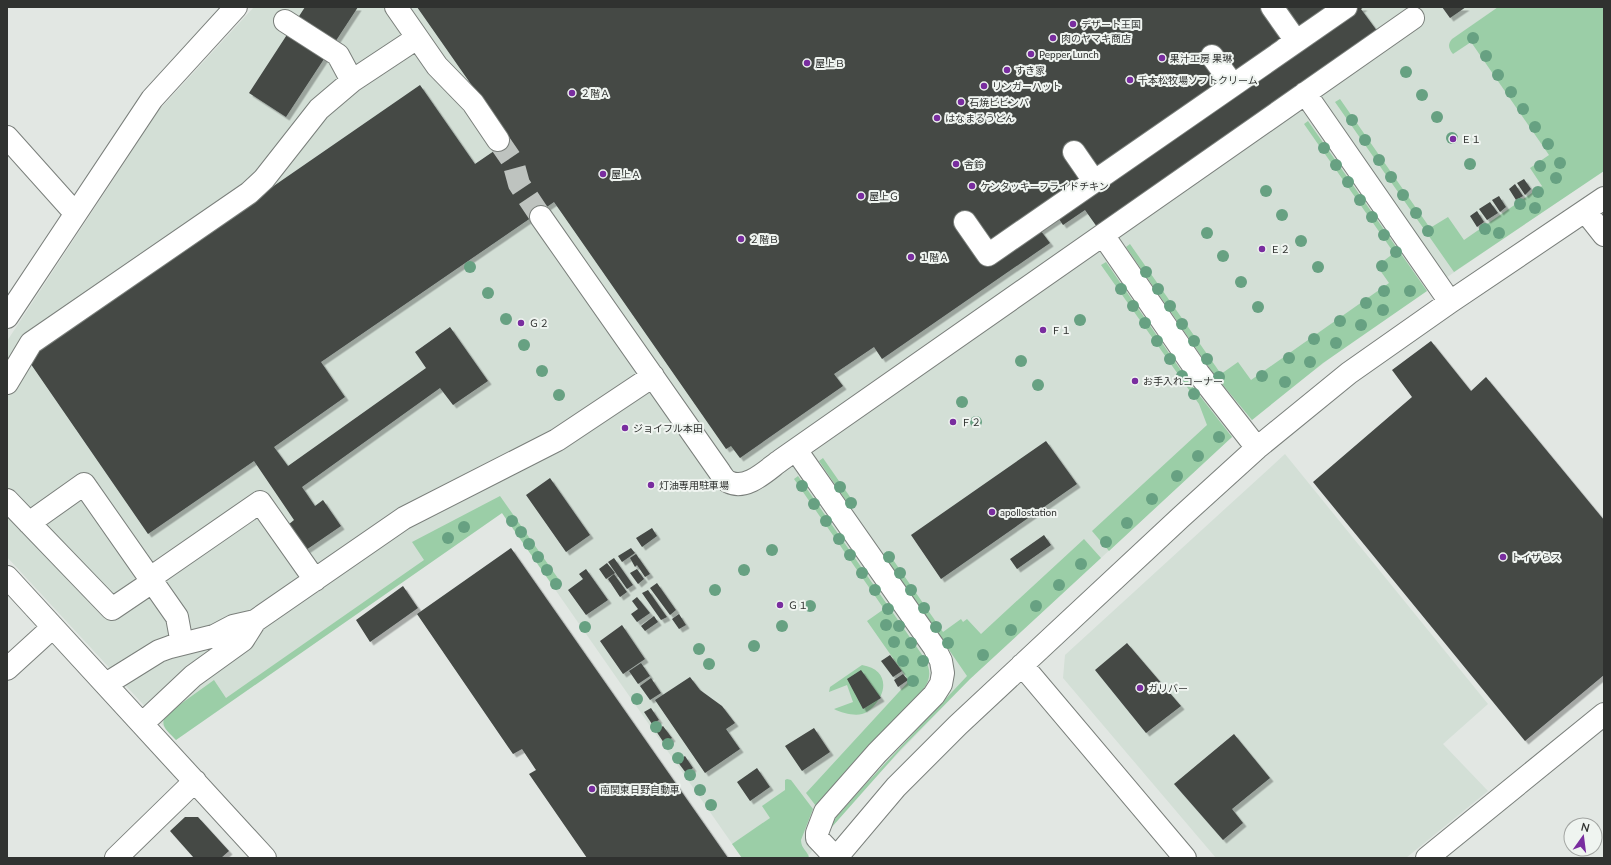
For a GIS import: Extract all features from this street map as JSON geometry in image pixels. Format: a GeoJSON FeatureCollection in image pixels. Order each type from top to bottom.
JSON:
{"type":"FeatureCollection","features":[{"type":"Feature","properties":{"kind":"street"},"geometry":{"type":"LineString","coordinates":[[7,317],[152,99],[236,7]]}},
{"type":"Feature","properties":{"kind":"street"},"geometry":{"type":"LineString","coordinates":[[396,7],[437,66],[473,103],[498,140]]}},
{"type":"Feature","properties":{"kind":"street"},"geometry":{"type":"LineString","coordinates":[[1272,7],[1296,41]]}},
{"type":"Feature","properties":{"kind":"street"},"geometry":{"type":"LineString","coordinates":[[965,222],[988,254],[1106,179],[1233,85],[1280,62],[1296,41],[1346,7]]}},
{"type":"Feature","properties":{"kind":"street"},"geometry":{"type":"LineString","coordinates":[[541,217],[728,482],[741,485],[755,478],[796,450],[1413,18]]}},
{"type":"Feature","properties":{"kind":"street"},"geometry":{"type":"LineString","coordinates":[[284,20],[338,55],[352,81]]}},
{"type":"Feature","properties":{"kind":"street"},"geometry":{"type":"LineString","coordinates":[[7,383],[31,343],[249,193],[264,179],[319,109],[352,81],[417,38]]}},
{"type":"Feature","properties":{"kind":"street"},"geometry":{"type":"LineString","coordinates":[[1212,56],[1233,85]]}},
{"type":"Feature","properties":{"kind":"street"},"geometry":{"type":"LineString","coordinates":[[1305,93],[1450,302]]}},
{"type":"Feature","properties":{"kind":"street"},"geometry":{"type":"LineString","coordinates":[[7,137],[75,213]]}},
{"type":"Feature","properties":{"kind":"street"},"geometry":{"type":"LineString","coordinates":[[1074,152],[1106,179]]}},
{"type":"Feature","properties":{"kind":"street"},"geometry":{"type":"LineString","coordinates":[[796,450],[934,647],[943,673],[941,684],[934,695],[882,748],[825,812],[817,833],[817,838],[836,858],[896,787],[958,725],[1180,517],[1257,448],[1350,373],[1450,302],[1604,198]]}},
{"type":"Feature","properties":{"kind":"street"},"geometry":{"type":"LineString","coordinates":[[1585,211],[1604,235]]}},
{"type":"Feature","properties":{"kind":"street"},"geometry":{"type":"LineString","coordinates":[[1103,235],[1199,374],[1257,448]]}},
{"type":"Feature","properties":{"kind":"street"},"geometry":{"type":"LineString","coordinates":[[106,684],[159,651],[214,636],[233,626],[255,621],[404,518],[557,440],[653,376]]}},
{"type":"Feature","properties":{"kind":"street"},"geometry":{"type":"LineString","coordinates":[[29,523],[84,484],[177,617],[182,644]]}},
{"type":"Feature","properties":{"kind":"street"},"geometry":{"type":"LineString","coordinates":[[7,500],[112,610],[152,582],[156,574],[260,502],[315,580]]}},
{"type":"Feature","properties":{"kind":"street"},"geometry":{"type":"LineString","coordinates":[[7,577],[265,858]]}},
{"type":"Feature","properties":{"kind":"street"},"geometry":{"type":"LineString","coordinates":[[142,724],[193,676],[243,640],[255,621]]}},
{"type":"Feature","properties":{"kind":"street"},"geometry":{"type":"LineString","coordinates":[[7,669],[54,627]]}},
{"type":"Feature","properties":{"kind":"street"},"geometry":{"type":"LineString","coordinates":[[1022,665],[1185,858]]}},
{"type":"Feature","properties":{"kind":"street"},"geometry":{"type":"LineString","coordinates":[[1427,858],[1604,714]]}},
{"type":"Feature","properties":{"kind":"street"},"geometry":{"type":"LineString","coordinates":[[116,858],[195,781]]}},
{"type":"Feature","properties":{"kind":"shaded area","name":"ジョイフル本田"},"geometry":{"type":"Polygon","coordinates":[[[254,7],[1498,7],[1471,26],[1584,184],[1356,339],[1289,389],[1232,437],[970,679],[865,788],[819,842],[809,855],[809,858],[742,858],[502,513],[176,740],[7,557],[7,341],[159,110],[254,7]]]}},
{"type":"Feature","properties":{"kind":"shaded area"},"geometry":{"type":"Polygon","coordinates":[[[1285,454],[1488,704],[1443,744],[1488,791],[1406,858],[1216,858],[1063,678],[1065,655],[1285,454]]]}},
{"type":"Feature","properties":{"kind":"green space"},"geometry":{"type":"Polygon","coordinates":[[[1498,7],[1604,7],[1604,171],[1454,272],[1335,102],[1340,99],[1430,228],[1448,217],[1464,240],[1542,186],[1530,168],[1549,155],[1471,42],[1453,54],[1450,49],[1449,43],[1452,39],[1498,7]]]}},
{"type":"Feature","properties":{"kind":"green space"},"geometry":{"type":"Polygon","coordinates":[[[1308,121],[1427,291],[1323,363],[1252,420],[1213,373],[1126,247],[1130,244],[1221,374],[1238,362],[1251,380],[1389,283],[1377,266],[1394,253],[1304,124],[1308,121]]]}},
{"type":"Feature","properties":{"kind":"green space"},"geometry":{"type":"Polygon","coordinates":[[[1106,262],[1189,382],[1232,437],[1109,551],[1092,531],[1207,425],[1199,404],[1101,265],[1106,262]]]}},
{"type":"Feature","properties":{"kind":"green space"},"geometry":{"type":"Polygon","coordinates":[[[823,458],[855,504],[851,508],[819,461],[823,458]]]}},
{"type":"Feature","properties":{"kind":"green space"},"geometry":{"type":"Polygon","coordinates":[[[798,476],[925,659],[929,671],[928,682],[923,690],[867,748],[816,806],[806,793],[909,681],[867,621],[884,609],[794,479],[798,476]]]}},
{"type":"Feature","properties":{"kind":"green space"},"geometry":{"type":"Polygon","coordinates":[[[500,496],[562,584],[555,589],[502,513],[176,740],[167,731],[163,721],[168,713],[214,680],[226,698],[424,560],[412,542],[500,496]]]}},
{"type":"Feature","properties":{"kind":"green space"},"geometry":{"type":"Polygon","coordinates":[[[1084,539],[1101,558],[970,679],[901,749],[831,828],[832,822],[863,787],[967,676],[883,554],[887,551],[943,632],[961,619],[963,622],[967,619],[981,634],[1084,539]]]}},
{"type":"Feature","properties":{"kind":"green space"},"geometry":{"type":"Polygon","coordinates":[[[862,665],[877,671],[881,676],[883,681],[882,694],[871,709],[862,714],[848,714],[834,709],[853,702],[847,685],[829,692],[830,687],[862,665]]]}},
{"type":"Feature","properties":{"kind":"green space"},"geometry":{"type":"Polygon","coordinates":[[[785,780],[791,780],[813,809],[801,840],[802,846],[809,858],[742,858],[732,844],[770,818],[762,806],[785,790],[785,780]]]}},
{"type":"Feature","properties":{"kind":"building"},"geometry":{"type":"Polygon","coordinates":[[[305,7],[358,7],[286,117],[249,93],[305,7]]]}},
{"type":"Feature","properties":{"kind":"building"},"geometry":{"type":"Polygon","coordinates":[[[417,7],[1364,7],[1361,9],[1383,39],[1102,234],[1085,210],[1063,225],[1059,219],[1041,231],[1050,243],[882,359],[874,347],[834,374],[843,386],[740,458],[731,446],[726,449],[554,202],[321,362],[345,397],[274,447],[288,466],[426,368],[415,352],[450,327],[488,381],[453,405],[440,388],[302,487],[315,506],[323,500],[341,526],[306,550],[288,525],[294,520],[254,461],[148,534],[26,357],[420,85],[475,164],[510,140],[417,7]]]}},
{"type":"Feature","properties":{"kind":"building"},"geometry":{"type":"Polygon","coordinates":[[[1442,7],[1466,7],[1450,18],[1442,7]]]}},
{"type":"Feature","properties":{"kind":"building"},"geometry":{"type":"Polygon","coordinates":[[[1524,179],[1531,189],[1525,195],[1517,183],[1524,179]]]}},
{"type":"Feature","properties":{"kind":"building"},"geometry":{"type":"Polygon","coordinates":[[[1515,184],[1523,196],[1516,200],[1509,189],[1515,184]]]}},
{"type":"Feature","properties":{"kind":"building"},"geometry":{"type":"Polygon","coordinates":[[[1499,196],[1506,207],[1500,212],[1492,200],[1499,196]]]}},
{"type":"Feature","properties":{"kind":"building"},"geometry":{"type":"Polygon","coordinates":[[[1490,202],[1498,213],[1487,220],[1479,209],[1490,202]]]}},
{"type":"Feature","properties":{"kind":"building"},"geometry":{"type":"Polygon","coordinates":[[[1477,211],[1484,222],[1477,227],[1470,216],[1477,211]]]}},
{"type":"Feature","properties":{"kind":"building"},"geometry":{"type":"Polygon","coordinates":[[[1431,341],[1471,391],[1486,377],[1604,520],[1604,675],[1525,741],[1313,482],[1412,397],[1392,370],[1431,341]]]}},
{"type":"Feature","properties":{"kind":"building"},"geometry":{"type":"Polygon","coordinates":[[[1046,441],[1077,484],[941,579],[911,535],[1046,441]]]}},
{"type":"Feature","properties":{"kind":"building"},"geometry":{"type":"Polygon","coordinates":[[[550,478],[590,535],[566,552],[526,495],[550,478]]]}},
{"type":"Feature","properties":{"kind":"building"},"geometry":{"type":"Polygon","coordinates":[[[652,528],[657,536],[642,547],[636,538],[652,528]]]}},
{"type":"Feature","properties":{"kind":"building"},"geometry":{"type":"Polygon","coordinates":[[[1044,535],[1051,545],[1017,569],[1010,559],[1044,535]]]}},
{"type":"Feature","properties":{"kind":"building"},"geometry":{"type":"Polygon","coordinates":[[[511,548],[728,858],[587,858],[529,774],[536,770],[522,749],[513,754],[417,614],[511,548]]]}},
{"type":"Feature","properties":{"kind":"building"},"geometry":{"type":"Polygon","coordinates":[[[631,548],[635,553],[622,562],[618,556],[631,548]]]}},
{"type":"Feature","properties":{"kind":"building"},"geometry":{"type":"Polygon","coordinates":[[[636,554],[650,574],[645,577],[637,565],[635,567],[630,558],[636,554]]]}},
{"type":"Feature","properties":{"kind":"building"},"geometry":{"type":"Polygon","coordinates":[[[614,558],[633,585],[627,589],[608,562],[614,558]]]}},
{"type":"Feature","properties":{"kind":"building"},"geometry":{"type":"Polygon","coordinates":[[[607,563],[615,573],[606,579],[599,569],[607,563]]]}},
{"type":"Feature","properties":{"kind":"building"},"geometry":{"type":"Polygon","coordinates":[[[586,569],[608,600],[586,615],[568,590],[583,579],[579,574],[586,569]]]}},
{"type":"Feature","properties":{"kind":"building"},"geometry":{"type":"Polygon","coordinates":[[[637,569],[644,579],[638,584],[630,573],[637,569]]]}},
{"type":"Feature","properties":{"kind":"building"},"geometry":{"type":"Polygon","coordinates":[[[614,574],[627,592],[620,597],[608,579],[614,574]]]}},
{"type":"Feature","properties":{"kind":"building"},"geometry":{"type":"Polygon","coordinates":[[[657,583],[676,610],[670,615],[650,588],[657,583]]]}},
{"type":"Feature","properties":{"kind":"building"},"geometry":{"type":"Polygon","coordinates":[[[403,586],[418,608],[370,642],[356,620],[403,586]]]}},
{"type":"Feature","properties":{"kind":"building"},"geometry":{"type":"Polygon","coordinates":[[[648,590],[667,617],[661,620],[642,593],[648,590]]]}},
{"type":"Feature","properties":{"kind":"building"},"geometry":{"type":"Polygon","coordinates":[[[637,597],[650,613],[637,622],[631,614],[638,609],[632,601],[637,597]]]}},
{"type":"Feature","properties":{"kind":"building"},"geometry":{"type":"Polygon","coordinates":[[[679,614],[686,625],[679,629],[672,619],[679,614]]]}},
{"type":"Feature","properties":{"kind":"building"},"geometry":{"type":"Polygon","coordinates":[[[654,616],[658,622],[645,631],[641,626],[654,616]]]}},
{"type":"Feature","properties":{"kind":"building"},"geometry":{"type":"Polygon","coordinates":[[[622,625],[645,659],[623,674],[600,641],[622,625]]]}},
{"type":"Feature","properties":{"kind":"building"},"geometry":{"type":"Polygon","coordinates":[[[1127,643],[1181,706],[1146,733],[1095,670],[1127,643]]]}},
{"type":"Feature","properties":{"kind":"building"},"geometry":{"type":"Polygon","coordinates":[[[890,655],[902,671],[893,677],[881,661],[890,655]]]}},
{"type":"Feature","properties":{"kind":"building"},"geometry":{"type":"Polygon","coordinates":[[[641,663],[650,676],[638,684],[629,671],[641,663]]]}},
{"type":"Feature","properties":{"kind":"building"},"geometry":{"type":"Polygon","coordinates":[[[861,670],[881,698],[863,709],[847,679],[861,670]]]}},
{"type":"Feature","properties":{"kind":"building"},"geometry":{"type":"Polygon","coordinates":[[[903,674],[908,680],[898,687],[894,680],[903,674]]]}},
{"type":"Feature","properties":{"kind":"building"},"geometry":{"type":"Polygon","coordinates":[[[690,677],[700,690],[722,706],[735,723],[726,729],[740,749],[705,773],[655,700],[690,677]]]}},
{"type":"Feature","properties":{"kind":"building"},"geometry":{"type":"Polygon","coordinates":[[[651,678],[661,693],[650,700],[640,686],[651,678]]]}},
{"type":"Feature","properties":{"kind":"building"},"geometry":{"type":"Polygon","coordinates":[[[651,708],[659,720],[652,724],[644,712],[651,708]]]}},
{"type":"Feature","properties":{"kind":"building"},"geometry":{"type":"Polygon","coordinates":[[[663,726],[672,738],[664,743],[656,731],[663,726]]]}},
{"type":"Feature","properties":{"kind":"building"},"geometry":{"type":"Polygon","coordinates":[[[814,728],[830,752],[802,771],[785,746],[814,728]]]}},
{"type":"Feature","properties":{"kind":"building"},"geometry":{"type":"Polygon","coordinates":[[[1234,734],[1270,778],[1232,809],[1243,823],[1223,840],[1174,784],[1234,734]]]}},
{"type":"Feature","properties":{"kind":"building"},"geometry":{"type":"Polygon","coordinates":[[[685,756],[693,768],[686,773],[677,761],[685,756]]]}},
{"type":"Feature","properties":{"kind":"building"},"geometry":{"type":"Polygon","coordinates":[[[757,768],[770,787],[750,801],[737,782],[757,768]]]}},
{"type":"Feature","properties":{"kind":"building"},"geometry":{"type":"Polygon","coordinates":[[[185,817],[198,817],[229,851],[221,858],[194,858],[170,831],[185,817]]]}},
{"type":"Feature","properties":{"kind":"tunnel"},"geometry":{"type":"LineString","coordinates":[[498,140],[513,162],[519,184],[541,217]]}},
{"type":"Feature","properties":{"kind":"place","name":"デザート王国"},"geometry":{"type":"Point","coordinates":[1073,24]}},
{"type":"Feature","properties":{"kind":"place","name":"肉のヤマキ商店"},"geometry":{"type":"Point","coordinates":[1053,38]}},
{"type":"Feature","properties":{"kind":"place","name":"Pepper Lunch"},"geometry":{"type":"Point","coordinates":[1031,54]}},
{"type":"Feature","properties":{"kind":"place","name":"果汁工房 果琳"},"geometry":{"type":"Point","coordinates":[1162,58]}},
{"type":"Feature","properties":{"kind":"place","name":"屋上Ｂ"},"geometry":{"type":"Point","coordinates":[807,63]}},
{"type":"Feature","properties":{"kind":"place","name":"すき家"},"geometry":{"type":"Point","coordinates":[1007,70]}},
{"type":"Feature","properties":{"kind":"place","name":"千本松牧場ソフトクリーム"},"geometry":{"type":"Point","coordinates":[1130,80]}},
{"type":"Feature","properties":{"kind":"place","name":"リンガーハット"},"geometry":{"type":"Point","coordinates":[984,86]}},
{"type":"Feature","properties":{"kind":"place","name":"２階Ａ"},"geometry":{"type":"Point","coordinates":[572,93]}},
{"type":"Feature","properties":{"kind":"place","name":"石焼ビビンパ"},"geometry":{"type":"Point","coordinates":[961,102]}},
{"type":"Feature","properties":{"kind":"place","name":"はなまるうどん"},"geometry":{"type":"Point","coordinates":[937,118]}},
{"type":"Feature","properties":{"kind":"place","name":"Ｅ１"},"geometry":{"type":"Point","coordinates":[1453,139]}},
{"type":"Feature","properties":{"kind":"place","name":"舎鈴"},"geometry":{"type":"Point","coordinates":[956,164]}},
{"type":"Feature","properties":{"kind":"place","name":"屋上Ａ"},"geometry":{"type":"Point","coordinates":[603,174]}},
{"type":"Feature","properties":{"kind":"place","name":"ケンタッキーフライドチキン"},"geometry":{"type":"Point","coordinates":[972,186]}},
{"type":"Feature","properties":{"kind":"place","name":"屋上Ｇ"},"geometry":{"type":"Point","coordinates":[861,196]}},
{"type":"Feature","properties":{"kind":"place","name":"２階Ｂ"},"geometry":{"type":"Point","coordinates":[741,239]}},
{"type":"Feature","properties":{"kind":"place","name":"Ｅ２"},"geometry":{"type":"Point","coordinates":[1262,249]}},
{"type":"Feature","properties":{"kind":"place","name":"１階Ａ"},"geometry":{"type":"Point","coordinates":[911,257]}},
{"type":"Feature","properties":{"kind":"place","name":"Ｇ２"},"geometry":{"type":"Point","coordinates":[521,323]}},
{"type":"Feature","properties":{"kind":"place","name":"Ｆ１"},"geometry":{"type":"Point","coordinates":[1043,330]}},
{"type":"Feature","properties":{"kind":"place","name":"お手入れコーナー"},"geometry":{"type":"Point","coordinates":[1135,381]}},
{"type":"Feature","properties":{"kind":"place","name":"Ｆ２"},"geometry":{"type":"Point","coordinates":[953,422]}},
{"type":"Feature","properties":{"kind":"place","name":"ジョイフル本田"},"geometry":{"type":"Point","coordinates":[625,428]}},
{"type":"Feature","properties":{"kind":"place","name":"灯油専用駐車場"},"geometry":{"type":"Point","coordinates":[651,485]}},
{"type":"Feature","properties":{"kind":"place","name":"apollostation"},"geometry":{"type":"Point","coordinates":[992,512]}},
{"type":"Feature","properties":{"kind":"place","name":"トイザらス"},"geometry":{"type":"Point","coordinates":[1503,557]}},
{"type":"Feature","properties":{"kind":"place","name":"Ｇ１"},"geometry":{"type":"Point","coordinates":[780,605]}},
{"type":"Feature","properties":{"kind":"place","name":"ガリバー"},"geometry":{"type":"Point","coordinates":[1140,688]}},
{"type":"Feature","properties":{"kind":"place","name":"南関東日野自動車"},"geometry":{"type":"Point","coordinates":[592,789]}}]}
